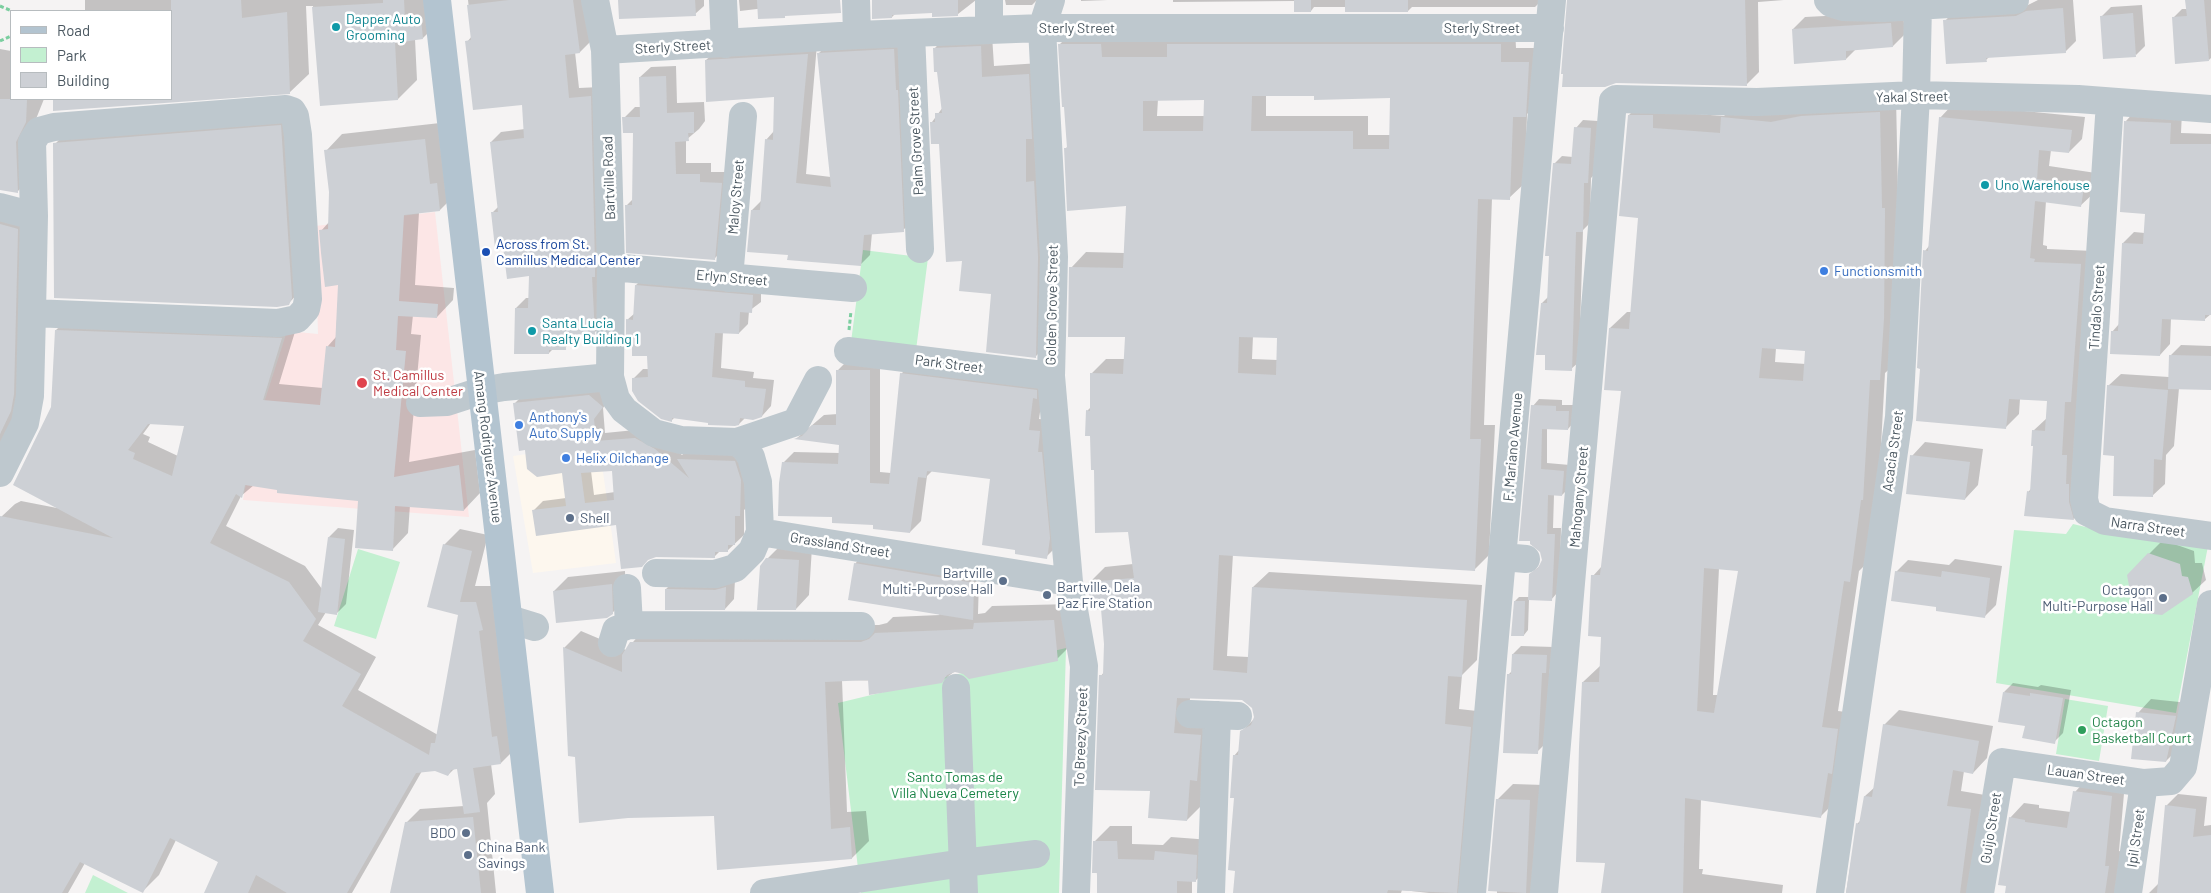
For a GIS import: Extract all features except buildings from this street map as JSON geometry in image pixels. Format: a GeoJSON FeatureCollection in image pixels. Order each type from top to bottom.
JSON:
{"type":"FeatureCollection","features":[{"type":"Feature","properties":{"kind":"main road","name":"Amang Rodriguez Avenue"},"geometry":{"type":"LineString","coordinates":[[437,0],[540,893]]}},
{"type":"Feature","properties":{"kind":"street","name":"Bartville Road"},"geometry":{"type":"LineString","coordinates":[[595,0],[605,50],[611,267],[610,377]]}},
{"type":"Feature","properties":{"kind":"street"},"geometry":{"type":"LineString","coordinates":[[723,0],[725,44]]}},
{"type":"Feature","properties":{"kind":"street"},"geometry":{"type":"LineString","coordinates":[[856,0],[857,35]]}},
{"type":"Feature","properties":{"kind":"street"},"geometry":{"type":"LineString","coordinates":[[989,0],[989,30]]}},
{"type":"Feature","properties":{"kind":"street"},"geometry":{"type":"LineString","coordinates":[[1042,28],[1051,0]]}},
{"type":"Feature","properties":{"kind":"street","name":"F. Mariano Avenue"},"geometry":{"type":"LineString","coordinates":[[1472,893],[1552,0]]}},
{"type":"Feature","properties":{"kind":"street"},"geometry":{"type":"LineString","coordinates":[[1828,0],[1831,3],[1844,7],[1918,6],[2015,0]]}},
{"type":"Feature","properties":{"kind":"street","name":"Acacia Street"},"geometry":{"type":"LineString","coordinates":[[1830,893],[1898,417],[1916,95],[1918,6]]}},
{"type":"Feature","properties":{"kind":"street","name":"Sterly Street"},"geometry":{"type":"LineString","coordinates":[[605,50],[857,35],[1042,28],[1550,28]]}},
{"type":"Feature","properties":{"kind":"street","name":"Golden Grove Street"},"geometry":{"type":"LineString","coordinates":[[1042,28],[1054,257],[1051,376],[1069,582]]}},
{"type":"Feature","properties":{"kind":"street","name":"Palm Grove Street"},"geometry":{"type":"LineString","coordinates":[[911,33],[920,249]]}},
{"type":"Feature","properties":{"kind":"street","name":"Yakal Street"},"geometry":{"type":"LineString","coordinates":[[1613,101],[1616,99],[1758,102],[1916,95],[2110,102],[2211,108]]}},
{"type":"Feature","properties":{"kind":"street","name":"Mahogany Street"},"geometry":{"type":"LineString","coordinates":[[1544,893],[1613,101]]}},
{"type":"Feature","properties":{"kind":"street","name":"Tindalo Street"},"geometry":{"type":"LineString","coordinates":[[2087,512],[2084,499],[2110,102]]}},
{"type":"Feature","properties":{"kind":"street"},"geometry":{"type":"LineString","coordinates":[[0,473],[25,423],[30,396],[34,216],[32,142],[39,131],[54,128],[286,109],[292,111],[295,116],[308,299],[306,310],[297,319],[278,323],[32,313]]}},
{"type":"Feature","properties":{"kind":"street","name":"Maloy Street"},"geometry":{"type":"LineString","coordinates":[[729,278],[743,116]]}},
{"type":"Feature","properties":{"kind":"street"},"geometry":{"type":"LineString","coordinates":[[0,208],[34,216]]}},
{"type":"Feature","properties":{"kind":"street","name":"Erlyn Street"},"geometry":{"type":"LineString","coordinates":[[611,267],[853,288]]}},
{"type":"Feature","properties":{"kind":"street","name":"Park Street"},"geometry":{"type":"LineString","coordinates":[[848,351],[1051,376]]}},
{"type":"Feature","properties":{"kind":"street"},"geometry":{"type":"LineString","coordinates":[[420,403],[447,402],[481,391],[610,377],[616,399],[654,433],[681,440],[737,442],[796,422],[818,380]]}},
{"type":"Feature","properties":{"kind":"street"},"geometry":{"type":"LineString","coordinates":[[656,573],[715,574],[735,568],[752,551],[760,532],[758,482],[752,456],[746,448],[737,442]]}},
{"type":"Feature","properties":{"kind":"street","name":"Narra Street"},"geometry":{"type":"LineString","coordinates":[[2087,512],[2106,521],[2211,536]]}},
{"type":"Feature","properties":{"kind":"street","name":"Grassland Street"},"geometry":{"type":"LineString","coordinates":[[760,532],[1069,582]]}},
{"type":"Feature","properties":{"kind":"street","name":"To Breezy Street"},"geometry":{"type":"LineString","coordinates":[[1069,582],[1084,666],[1076,893]]}},
{"type":"Feature","properties":{"kind":"street"},"geometry":{"type":"LineString","coordinates":[[627,588],[621,634],[861,626]]}},
{"type":"Feature","properties":{"kind":"street","name":"Lauan Street"},"geometry":{"type":"LineString","coordinates":[[2002,762],[2144,783],[2171,781],[2183,767],[2211,604]]}},
{"type":"Feature","properties":{"kind":"street"},"geometry":{"type":"LineString","coordinates":[[509,619],[535,627]]}},
{"type":"Feature","properties":{"kind":"street"},"geometry":{"type":"LineString","coordinates":[[956,688],[964,893]]}},
{"type":"Feature","properties":{"kind":"street"},"geometry":{"type":"LineString","coordinates":[[1190,714],[1228,716],[1211,893]]}},
{"type":"Feature","properties":{"kind":"street","name":"Guijo Street"},"geometry":{"type":"LineString","coordinates":[[1980,893],[2002,762]]}},
{"type":"Feature","properties":{"kind":"street","name":"Ipil Street"},"geometry":{"type":"LineString","coordinates":[[2128,893],[2144,783]]}},
{"type":"Feature","properties":{"kind":"street"},"geometry":{"type":"LineString","coordinates":[[764,893],[843,887],[963,863],[1036,854]]}},
{"type":"Feature","properties":{"kind":"path"},"geometry":{"type":"LineString","coordinates":[[848,351],[853,288]]}},
{"type":"Feature","properties":{"kind":"shaded area","name":"St. Camillus Medical Center"},"geometry":{"type":"Polygon","coordinates":[[[435,212],[469,517],[243,500],[255,431],[287,331],[318,334],[315,226],[435,212]]]}},
{"type":"Feature","properties":{"kind":"shaded area"},"geometry":{"type":"Polygon","coordinates":[[[599,444],[616,563],[533,573],[513,456],[599,444]]]}},
{"type":"Feature","properties":{"kind":"green space"},"geometry":{"type":"Polygon","coordinates":[[[863,250],[928,258],[916,350],[851,342],[863,250]]]}},
{"type":"Feature","properties":{"kind":"green space"},"geometry":{"type":"Polygon","coordinates":[[[2073,524],[2111,533],[2208,546],[2176,713],[1996,683],[2014,530],[2066,534],[2073,524]]]}},
{"type":"Feature","properties":{"kind":"green space"},"geometry":{"type":"Polygon","coordinates":[[[358,549],[400,562],[376,639],[334,626],[358,549]]]}},
{"type":"Feature","properties":{"kind":"green space","name":"Santo Tomas de Villa Nueva Cemetery"},"geometry":{"type":"Polygon","coordinates":[[[1066,648],[1059,893],[861,893],[838,703],[1066,648]]]}},
{"type":"Feature","properties":{"kind":"green space","name":"Octagon Basketball Court"},"geometry":{"type":"Polygon","coordinates":[[[2065,699],[2108,706],[2099,761],[2056,754],[2065,699]]]}},
{"type":"Feature","properties":{"kind":"green space"},"geometry":{"type":"Polygon","coordinates":[[[93,875],[128,893],[85,893],[93,875]]]}},
{"type":"Feature","properties":{"kind":"place","name":"Dapper Auto Grooming"},"geometry":{"type":"Point","coordinates":[336,27]}},
{"type":"Feature","properties":{"kind":"place","name":"Uno Warehouse"},"geometry":{"type":"Point","coordinates":[1985,185]}},
{"type":"Feature","properties":{"kind":"place","name":"Across from St. Camillus Medical Center"},"geometry":{"type":"Point","coordinates":[486,252]}},
{"type":"Feature","properties":{"kind":"place","name":"Functionsmith"},"geometry":{"type":"Point","coordinates":[1824,271]}},
{"type":"Feature","properties":{"kind":"place","name":"Santa Lucia Realty Building 1"},"geometry":{"type":"Point","coordinates":[532,331]}},
{"type":"Feature","properties":{"kind":"place","name":"St. Camillus Medical Center"},"geometry":{"type":"Point","coordinates":[362,383]}},
{"type":"Feature","properties":{"kind":"place","name":"Anthony's Auto Supply"},"geometry":{"type":"Point","coordinates":[519,425]}},
{"type":"Feature","properties":{"kind":"place","name":"Helix Oilchange"},"geometry":{"type":"Point","coordinates":[566,458]}},
{"type":"Feature","properties":{"kind":"place","name":"Shell"},"geometry":{"type":"Point","coordinates":[570,518]}},
{"type":"Feature","properties":{"kind":"place","name":"Bartville Multi-Purpose Hall"},"geometry":{"type":"Point","coordinates":[1003,581]}},
{"type":"Feature","properties":{"kind":"place","name":"Bartville, Dela Paz Fire Station"},"geometry":{"type":"Point","coordinates":[1047,595]}},
{"type":"Feature","properties":{"kind":"place","name":"Octagon Multi-Purpose Hall"},"geometry":{"type":"Point","coordinates":[2163,598]}},
{"type":"Feature","properties":{"kind":"place","name":"Octagon Basketball Court"},"geometry":{"type":"Point","coordinates":[2082,730]}},
{"type":"Feature","properties":{"kind":"place","name":"BDO"},"geometry":{"type":"Point","coordinates":[466,833]}},
{"type":"Feature","properties":{"kind":"place","name":"China Bank Savings"},"geometry":{"type":"Point","coordinates":[468,855]}}]}
